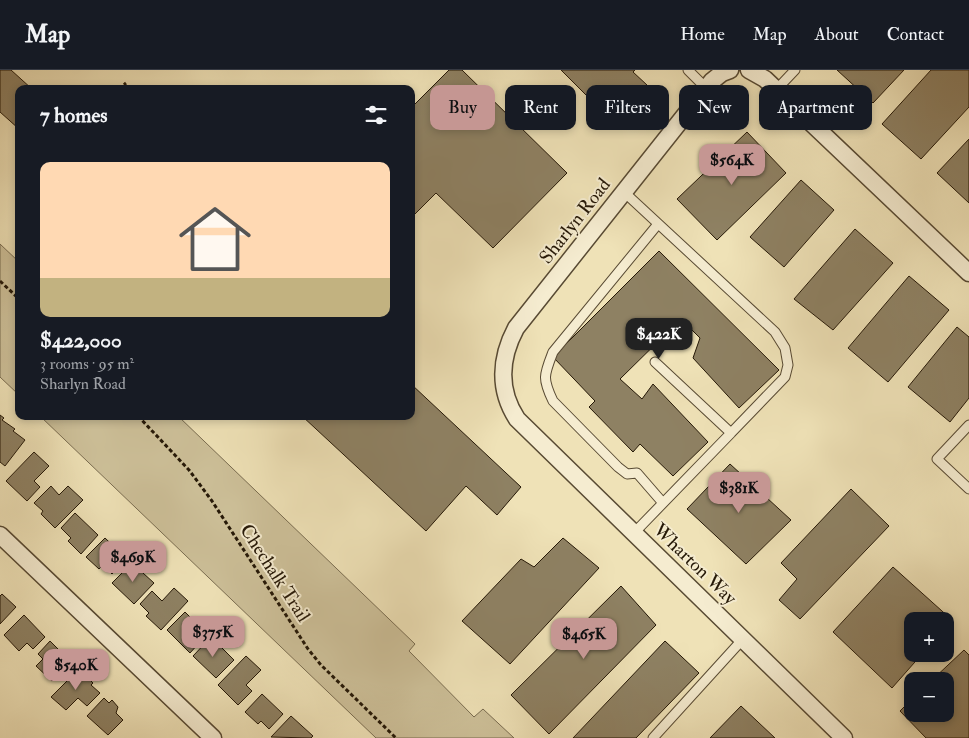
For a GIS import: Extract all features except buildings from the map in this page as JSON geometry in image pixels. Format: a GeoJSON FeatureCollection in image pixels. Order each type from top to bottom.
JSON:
{"type":"FeatureCollection","features":[{"type":"Feature","properties":{"kind":"street","name":"Sharlyn Road"},"geometry":{"type":"LineString","coordinates":[[709,85],[716,77],[730,70]]}},
{"type":"Feature","properties":{"kind":"street"},"geometry":{"type":"LineString","coordinates":[[748,70],[770,85]]}},
{"type":"Feature","properties":{"kind":"street","name":"Sharlyn Road"},"geometry":{"type":"LineString","coordinates":[[517,419],[510,409],[503,382],[504,363],[512,337],[522,321],[679,122]]}},
{"type":"Feature","properties":{"kind":"street"},"geometry":{"type":"LineString","coordinates":[[818,130],[969,273]]}},
{"type":"Feature","properties":{"kind":"street","name":"Wharton Way"},"geometry":{"type":"LineString","coordinates":[[517,419],[844,738]]}},
{"type":"Feature","properties":{"kind":"street"},"geometry":{"type":"LineString","coordinates":[[0,535],[213,738]]}},
{"type":"Feature","properties":{"kind":"lane"},"geometry":{"type":"LineString","coordinates":[[688,70],[703,85]]}},
{"type":"Feature","properties":{"kind":"lane"},"geometry":{"type":"LineString","coordinates":[[770,85],[795,70]]}},
{"type":"Feature","properties":{"kind":"lane"},"geometry":{"type":"LineString","coordinates":[[624,192],[775,332],[785,348],[788,365],[785,377],[634,533]]}},
{"type":"Feature","properties":{"kind":"lane"},"geometry":{"type":"LineString","coordinates":[[658,224],[553,352],[544,375],[553,401],[618,467],[627,474],[636,473],[664,503]]}},
{"type":"Feature","properties":{"kind":"lane"},"geometry":{"type":"LineString","coordinates":[[655,362],[730,433]]}},
{"type":"Feature","properties":{"kind":"lane"},"geometry":{"type":"LineString","coordinates":[[969,425],[937,459],[969,489]]}},
{"type":"Feature","properties":{"kind":"lane"},"geometry":{"type":"LineString","coordinates":[[653,738],[743,639]]}},
{"type":"Feature","properties":{"kind":"path"},"geometry":{"type":"LineString","coordinates":[[123,85],[126,82]]}},
{"type":"Feature","properties":{"kind":"path"},"geometry":{"type":"LineString","coordinates":[[0,281],[15,295]]}},
{"type":"Feature","properties":{"kind":"path","name":"Chechalk Trail"},"geometry":{"type":"LineString","coordinates":[[142,420],[189,470],[212,501],[308,649],[396,738]]}},
{"type":"Feature","properties":{"kind":"shaded area"},"geometry":{"type":"Polygon","coordinates":[[[0,244],[15,258],[15,391],[0,377],[0,244]]]}},
{"type":"Feature","properties":{"kind":"shaded area"},"geometry":{"type":"Polygon","coordinates":[[[44,420],[182,420],[415,644],[409,651],[474,717],[483,709],[514,738],[376,738],[44,420]]]}}]}
